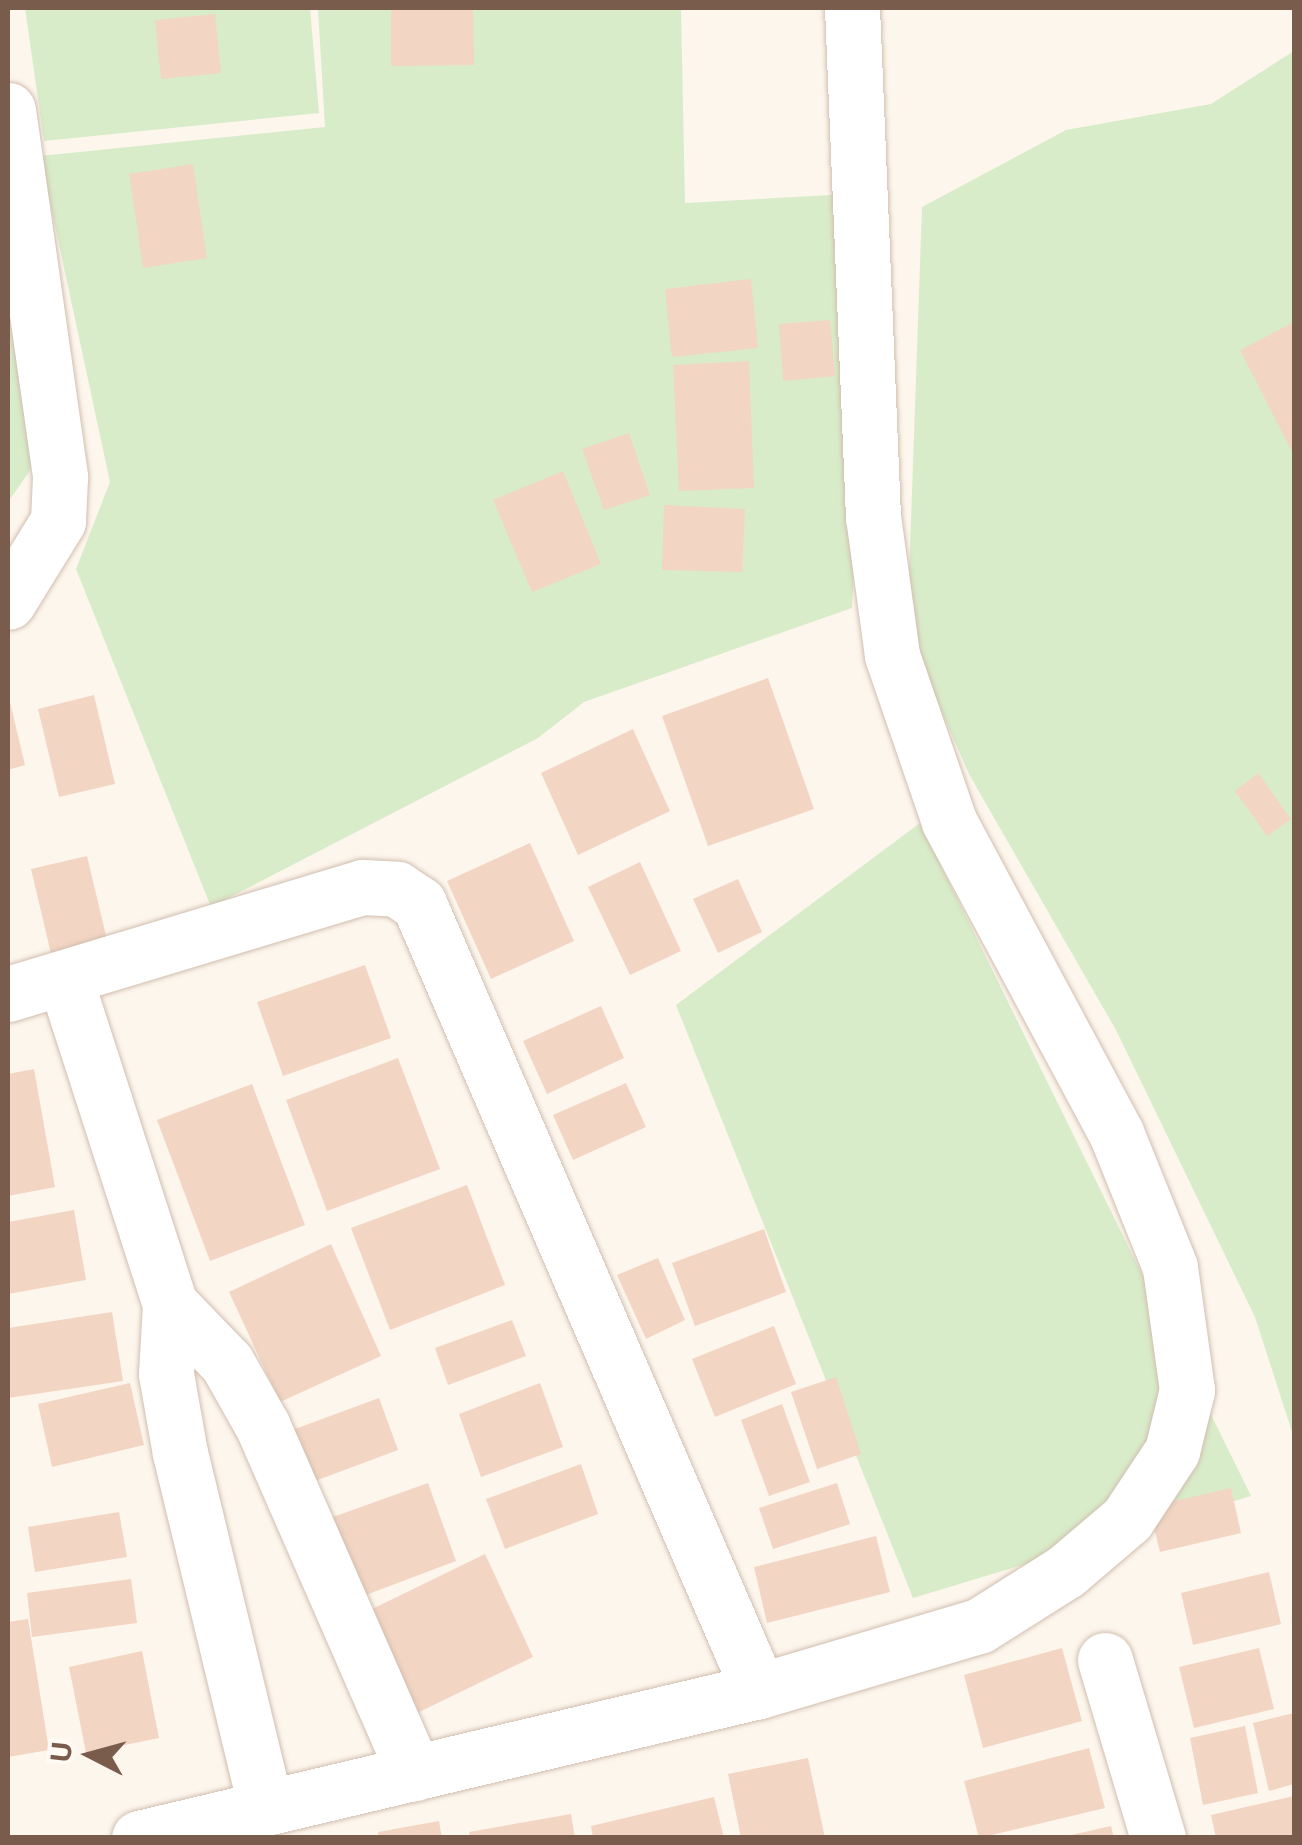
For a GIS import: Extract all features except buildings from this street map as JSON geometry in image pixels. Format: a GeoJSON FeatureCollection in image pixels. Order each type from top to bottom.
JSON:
{"type":"FeatureCollection","features":[{"type":"Feature","properties":{"kind":"street"},"geometry":{"type":"LineString","coordinates":[[140,1838],[759,1691],[979,1626],[1066,1572],[1127,1520],[1172,1451],[1187,1390],[1170,1267],[1123,1150],[949,821],[892,655],[873,517],[852,8]]}},
{"type":"Feature","properties":{"kind":"street"},"geometry":{"type":"LineString","coordinates":[[8,110],[60,477],[58,521],[8,602]]}},
{"type":"Feature","properties":{"kind":"street"},"geometry":{"type":"LineString","coordinates":[[8,994],[363,887],[397,889],[419,904],[759,1691]]}},
{"type":"Feature","properties":{"kind":"street"},"geometry":{"type":"LineString","coordinates":[[65,979],[170,1304],[166,1374],[180,1453],[266,1808]]}},
{"type":"Feature","properties":{"kind":"street"},"geometry":{"type":"LineString","coordinates":[[170,1304],[227,1364],[263,1426],[414,1772]]}},
{"type":"Feature","properties":{"kind":"street"},"geometry":{"type":"LineString","coordinates":[[1105,1660],[1158,1838]]}},
{"type":"Feature","properties":{"kind":"green space"},"geometry":{"type":"Polygon","coordinates":[[[25,8],[310,8],[319,113],[44,141],[25,8]]]}},
{"type":"Feature","properties":{"kind":"green space"},"geometry":{"type":"Polygon","coordinates":[[[318,8],[681,8],[685,203],[851,194],[866,358],[852,608],[584,702],[538,738],[211,907],[76,569],[110,482],[40,156],[325,127],[318,8]]]}},
{"type":"Feature","properties":{"kind":"green space"},"geometry":{"type":"Polygon","coordinates":[[[1294,51],[1294,1438],[1255,1317],[1116,1030],[970,776],[907,634],[922,207],[1066,130],[1211,104],[1294,51]]]}},
{"type":"Feature","properties":{"kind":"green space"},"geometry":{"type":"Polygon","coordinates":[[[8,244],[43,452],[8,502],[8,244]]]}},
{"type":"Feature","properties":{"kind":"green space"},"geometry":{"type":"Polygon","coordinates":[[[920,823],[1251,1496],[913,1598],[676,1005],[920,823]]]}}]}
